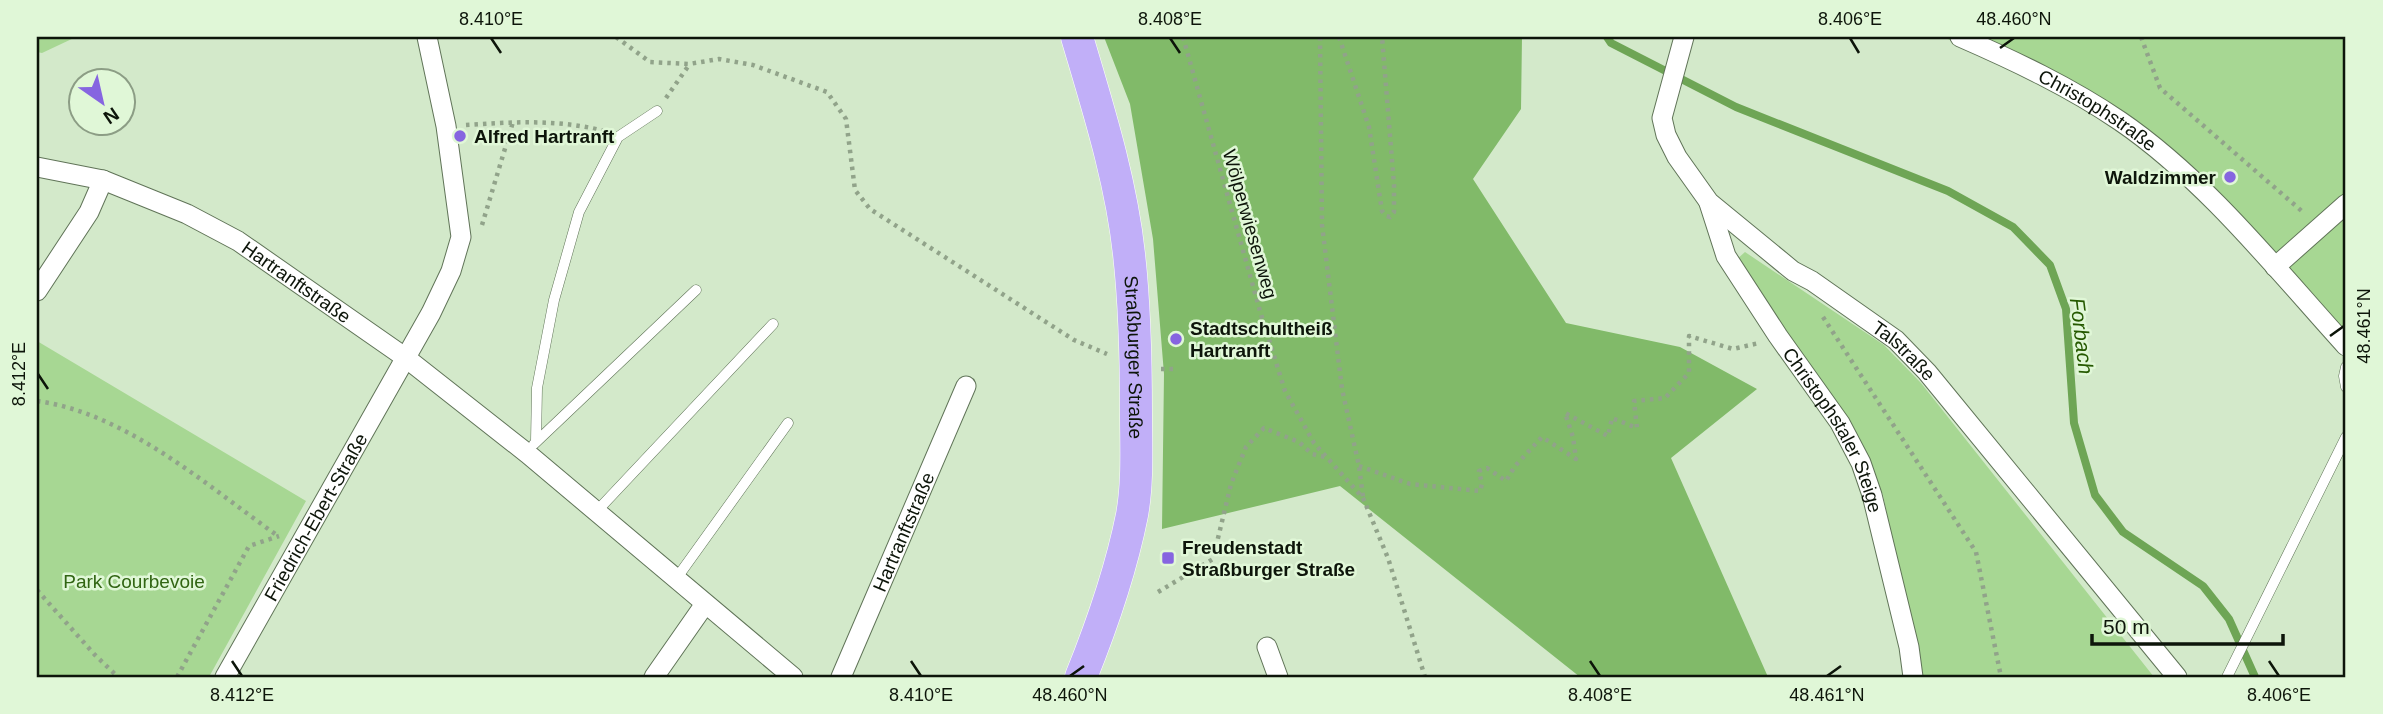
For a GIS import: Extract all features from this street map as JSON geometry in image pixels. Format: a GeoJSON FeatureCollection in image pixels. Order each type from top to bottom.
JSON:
{"type":"FeatureCollection","features":[{"type":"Feature","properties":{"kind":"main road","name":"Straßburger Straße"},"geometry":{"type":"LineString","coordinates":[[1077,37],[1105,132],[1120,198],[1129,254],[1136,370],[1133,512],[1098,634],[1081,677]]}},
{"type":"Feature","properties":{"kind":"street"},"geometry":{"type":"LineString","coordinates":[[427,37],[446,126],[461,237]]}},
{"type":"Feature","properties":{"kind":"street","name":"Talstraße"},"geometry":{"type":"LineString","coordinates":[[1684,37],[1662,118],[1666,135],[1677,157],[1709,202],[1793,271],[1812,281],[1896,340],[1927,372],[2177,677]]}},
{"type":"Feature","properties":{"kind":"street","name":"Christophstraße"},"geometry":{"type":"LineString","coordinates":[[1960,37],[2036,72],[2122,122],[2201,189],[2346,346]]}},
{"type":"Feature","properties":{"kind":"street","name":"Hartranftstraße"},"geometry":{"type":"LineString","coordinates":[[37,167],[103,180],[187,214],[237,241],[532,448],[596,512],[793,677]]}},
{"type":"Feature","properties":{"kind":"street"},"geometry":{"type":"LineString","coordinates":[[37,291],[89,212],[103,180]]}},
{"type":"Feature","properties":{"kind":"street","name":"Christophstaler Steige"},"geometry":{"type":"LineString","coordinates":[[1709,202],[1726,256],[1778,337],[1840,423],[1861,463],[1875,508],[1909,647],[1913,677]]}},
{"type":"Feature","properties":{"kind":"street"},"geometry":{"type":"LineString","coordinates":[[2274,267],[2346,204]]}},
{"type":"Feature","properties":{"kind":"street","name":"Friedrich-Ebert-Straße"},"geometry":{"type":"LineString","coordinates":[[225,677],[431,313],[451,271],[461,237]]}},
{"type":"Feature","properties":{"kind":"street","name":"Hartranftstraße"},"geometry":{"type":"LineString","coordinates":[[841,677],[966,386]]}},
{"type":"Feature","properties":{"kind":"street"},"geometry":{"type":"LineString","coordinates":[[654,677],[705,604]]}},
{"type":"Feature","properties":{"kind":"street"},"geometry":{"type":"LineString","coordinates":[[1267,647],[1278,677]]}},
{"type":"Feature","properties":{"kind":"lane"},"geometry":{"type":"LineString","coordinates":[[532,448],[537,388],[554,300],[579,212],[618,136],[657,111]]}},
{"type":"Feature","properties":{"kind":"lane"},"geometry":{"type":"LineString","coordinates":[[532,448],[696,290]]}},
{"type":"Feature","properties":{"kind":"lane"},"geometry":{"type":"LineString","coordinates":[[596,512],[773,324]]}},
{"type":"Feature","properties":{"kind":"lane"},"geometry":{"type":"LineString","coordinates":[[2346,367],[2346,387]]}},
{"type":"Feature","properties":{"kind":"lane"},"geometry":{"type":"LineString","coordinates":[[676,579],[788,424]]}},
{"type":"Feature","properties":{"kind":"lane"},"geometry":{"type":"LineString","coordinates":[[2227,677],[2346,437]]}},
{"type":"Feature","properties":{"kind":"path"},"geometry":{"type":"LineString","coordinates":[[617,37],[650,62],[689,64],[719,59],[753,65],[827,92],[846,119],[855,190],[870,209],[1074,340],[1111,356]]}},
{"type":"Feature","properties":{"kind":"path","name":"Wölperwiesenweg"},"geometry":{"type":"LineString","coordinates":[[1183,37],[1285,391],[1314,443],[1363,498],[1388,558],[1425,677]]}},
{"type":"Feature","properties":{"kind":"path"},"geometry":{"type":"LineString","coordinates":[[1320,37],[1322,225],[1342,389],[1359,466],[1363,498]]}},
{"type":"Feature","properties":{"kind":"path"},"geometry":{"type":"LineString","coordinates":[[1339,37],[1369,127],[1382,211],[1385,216],[1390,217],[1394,212],[1395,185],[1382,37]]}},
{"type":"Feature","properties":{"kind":"path"},"geometry":{"type":"LineString","coordinates":[[2141,37],[2160,88],[2320,227]]}},
{"type":"Feature","properties":{"kind":"path"},"geometry":{"type":"LineString","coordinates":[[657,111],[689,64]]}},
{"type":"Feature","properties":{"kind":"path"},"geometry":{"type":"LineString","coordinates":[[461,237],[479,233],[513,122]]}},
{"type":"Feature","properties":{"kind":"path"},"geometry":{"type":"LineString","coordinates":[[446,126],[513,122],[576,125],[618,136]]}},
{"type":"Feature","properties":{"kind":"path"},"geometry":{"type":"LineString","coordinates":[[1793,271],[1976,552],[2001,677]]}},
{"type":"Feature","properties":{"kind":"path"},"geometry":{"type":"LineString","coordinates":[[1359,466],[1410,484],[1480,491],[1482,484],[1479,471],[1487,468],[1506,481],[1515,466],[1542,437],[1576,459],[1573,437],[1565,413],[1608,436],[1612,418],[1637,428],[1634,401],[1665,398],[1689,373],[1689,336],[1733,349],[1768,342],[1778,337]]}},
{"type":"Feature","properties":{"kind":"path"},"geometry":{"type":"LineString","coordinates":[[37,401],[72,408],[132,433],[278,536]]}},
{"type":"Feature","properties":{"kind":"path"},"geometry":{"type":"LineString","coordinates":[[1158,592],[1213,559],[1231,484],[1246,447],[1264,428],[1299,442],[1312,454],[1325,457]]}},
{"type":"Feature","properties":{"kind":"path"},"geometry":{"type":"LineString","coordinates":[[177,677],[249,546],[309,525]]}},
{"type":"Feature","properties":{"kind":"path"},"geometry":{"type":"LineString","coordinates":[[37,590],[118,677]]}},
{"type":"Feature","properties":{"kind":"green space"},"geometry":{"type":"Polygon","coordinates":[[[37,37],[76,37],[42,53],[37,52],[37,37]]]}},
{"type":"Feature","properties":{"kind":"green space"},"geometry":{"type":"Polygon","coordinates":[[[1104,37],[1522,37],[1521,109],[1473,179],[1566,323],[1680,347],[1757,389],[1671,458],[1768,677],[1580,677],[1340,486],[1162,529],[1164,374],[1153,239],[1130,104],[1104,37]]]}},
{"type":"Feature","properties":{"kind":"green space"},"geometry":{"type":"Polygon","coordinates":[[[1943,37],[2346,37],[2346,356],[2300,299],[2169,167],[2060,87],[1943,37]]]}},
{"type":"Feature","properties":{"kind":"green space"},"geometry":{"type":"Polygon","coordinates":[[[1745,252],[1884,345],[1921,383],[2154,677],[1921,677],[1883,495],[1846,418],[1736,260],[1745,252]]]}},
{"type":"Feature","properties":{"kind":"green space","name":"Park Courbevoie"},"geometry":{"type":"Polygon","coordinates":[[[37,341],[306,501],[209,677],[37,677],[37,341]]]}},
{"type":"Feature","properties":{"kind":"waterway","name":"Forbach"},"geometry":{"type":"LineString","coordinates":[[1607,37],[1611,43],[1736,107],[1948,191],[2013,227],[2050,265],[2066,309],[2074,423],[2095,495],[2123,532],[2203,586],[2229,619],[2255,677]]}},
{"type":"Feature","properties":{"kind":"place","name":"Alfred Hartranft"},"geometry":{"type":"Point","coordinates":[460,136]}},
{"type":"Feature","properties":{"kind":"place","name":"Waldzimmer"},"geometry":{"type":"Point","coordinates":[2230,177]}},
{"type":"Feature","properties":{"kind":"place","name":"Stadtschultheiß Hartranft"},"geometry":{"type":"Point","coordinates":[1176,339]}},
{"type":"Feature","properties":{"kind":"place","name":"Freudenstadt Straßburger Straße"},"geometry":{"type":"Point","coordinates":[1168,558]}}]}
